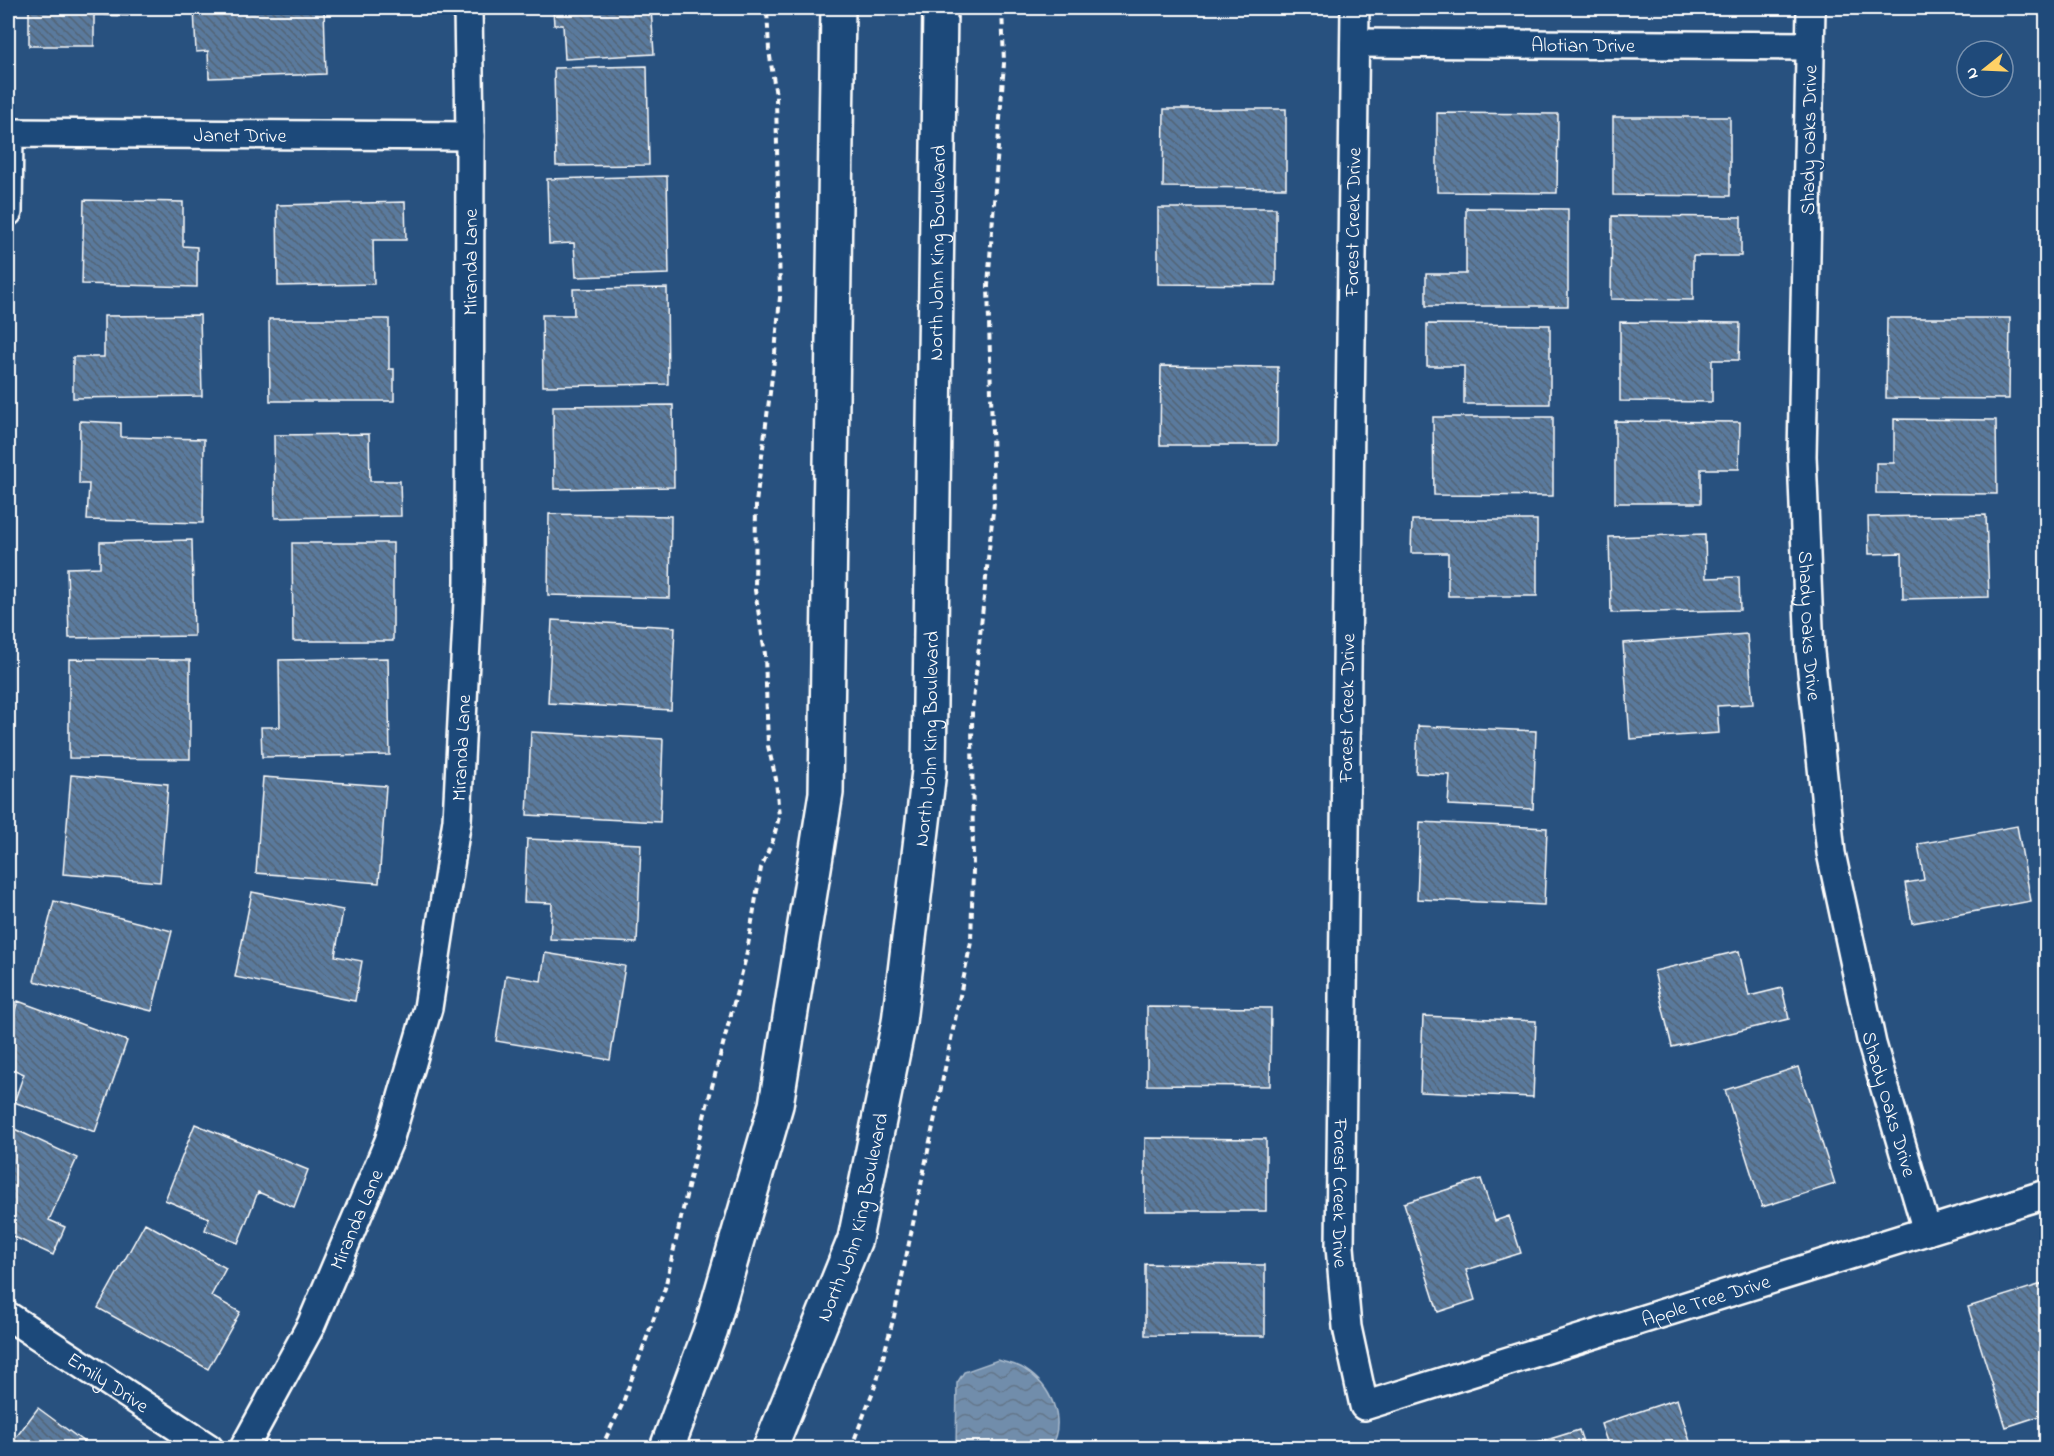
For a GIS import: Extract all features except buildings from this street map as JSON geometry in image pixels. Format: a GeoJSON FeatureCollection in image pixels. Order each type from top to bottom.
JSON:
{"type":"FeatureCollection","features":[{"type":"Feature","properties":{"kind":"main road"},"geometry":{"type":"LineString","coordinates":[[667,1449],[711,1329],[776,1105],[826,793],[838,8]]}},
{"type":"Feature","properties":{"kind":"main road","name":"North John King Boulevard"},"geometry":{"type":"LineString","coordinates":[[770,1449],[855,1239],[899,1022],[925,805],[929,771],[940,8]]}},
{"type":"Feature","properties":{"kind":"street","name":"Miranda Lane"},"geometry":{"type":"LineString","coordinates":[[244,1449],[311,1324],[384,1152],[428,1008],[456,819],[469,582],[468,8]]}},
{"type":"Feature","properties":{"kind":"street","name":"Forest Creek Drive"},"geometry":{"type":"LineString","coordinates":[[1355,8],[1340,1247],[1347,1328],[1364,1406]]}},
{"type":"Feature","properties":{"kind":"street","name":"Shady Oaks Drive"},"geometry":{"type":"LineString","coordinates":[[1811,8],[1802,456],[1810,652],[1831,854],[1872,1044],[1927,1231]]}},
{"type":"Feature","properties":{"kind":"street","name":"Alotian Drive"},"geometry":{"type":"LineString","coordinates":[[1355,43],[1810,46]]}},
{"type":"Feature","properties":{"kind":"street","name":"Janet Drive"},"geometry":{"type":"LineString","coordinates":[[8,212],[9,133],[470,136]]}},
{"type":"Feature","properties":{"kind":"street","name":"Apple Tree Drive"},"geometry":{"type":"LineString","coordinates":[[1364,1406],[2046,1194]]}},
{"type":"Feature","properties":{"kind":"street","name":"Emily Drive"},"geometry":{"type":"LineString","coordinates":[[8,1316],[209,1449]]}},
{"type":"Feature","properties":{"kind":"path"},"geometry":{"type":"LineString","coordinates":[[601,1449],[622,1405],[664,1288],[708,1102],[746,957],[761,868],[773,840],[779,817],[776,779],[768,746],[765,654],[755,590],[756,503],[780,297],[776,96],[766,8]]}},
{"type":"Feature","properties":{"kind":"water"},"geometry":{"type":"Polygon","coordinates":[[[998,1360],[1024,1369],[1034,1376],[1049,1394],[1054,1404],[1057,1426],[1050,1448],[956,1448],[957,1383],[964,1372],[998,1360]]]}}]}
